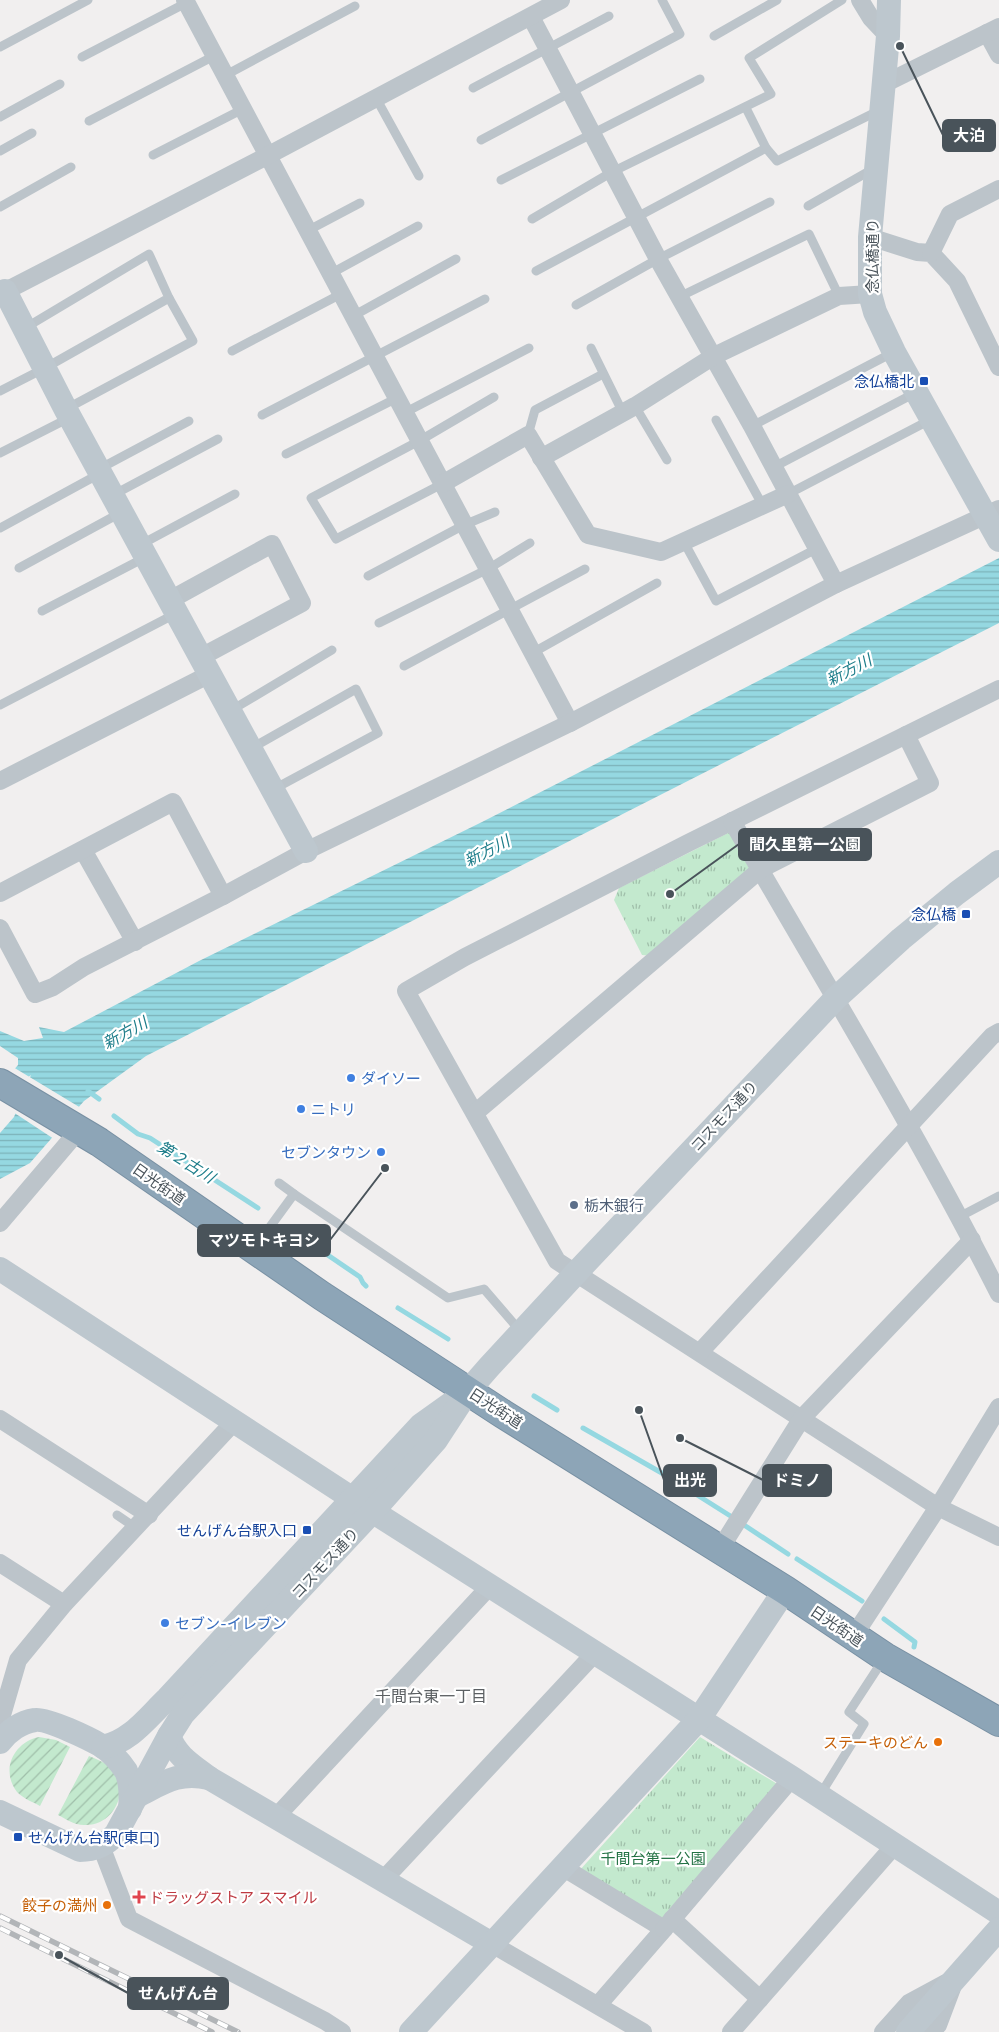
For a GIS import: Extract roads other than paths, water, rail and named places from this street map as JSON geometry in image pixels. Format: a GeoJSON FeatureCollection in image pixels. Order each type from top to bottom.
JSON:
{"type":"FeatureCollection","features":[{"type":"Feature","properties":{"kind":"highway","name":"日光街道"},"geometry":{"type":"LineString","coordinates":[[0,1083],[76,1128],[322,1296],[468,1391],[785,1590],[885,1657],[999,1722]]}},
{"type":"Feature","properties":{"kind":"street"},"geometry":{"type":"LineString","coordinates":[[306,851],[68,413],[25,328],[2,289],[267,156],[561,0]]}},
{"type":"Feature","properties":{"kind":"street"},"geometry":{"type":"LineString","coordinates":[[860,0],[871,18],[888,36]]}},
{"type":"Feature","properties":{"kind":"street","name":"念仏橋通り"},"geometry":{"type":"LineString","coordinates":[[889,0],[884,84],[874,169],[870,237],[870,294],[875,312],[894,352],[994,524]]}},
{"type":"Feature","properties":{"kind":"street"},"geometry":{"type":"LineString","coordinates":[[186,1],[224,76],[534,652],[570,723]]}},
{"type":"Feature","properties":{"kind":"street"},"geometry":{"type":"LineString","coordinates":[[531,16],[658,259],[714,356],[836,584]]}},
{"type":"Feature","properties":{"kind":"street"},"geometry":{"type":"LineString","coordinates":[[884,84],[993,30],[999,55]]}},
{"type":"Feature","properties":{"kind":"street"},"geometry":{"type":"LineString","coordinates":[[931,253],[950,214],[999,189]]}},
{"type":"Feature","properties":{"kind":"street"},"geometry":{"type":"LineString","coordinates":[[870,237],[917,252],[931,253],[957,281],[999,367]]}},
{"type":"Feature","properties":{"kind":"street"},"geometry":{"type":"LineString","coordinates":[[541,458],[629,409],[714,356],[839,296],[870,294]]}},
{"type":"Feature","properties":{"kind":"street"},"geometry":{"type":"LineString","coordinates":[[442,484],[528,435],[588,535],[661,552],[788,494]]}},
{"type":"Feature","properties":{"kind":"street"},"geometry":{"type":"LineString","coordinates":[[0,928],[35,994],[52,987],[84,967],[224,896],[306,851],[570,723],[836,584],[994,524]]}},
{"type":"Feature","properties":{"kind":"street"},"geometry":{"type":"LineString","coordinates":[[0,782],[205,666],[302,603],[272,544],[173,607]]}},
{"type":"Feature","properties":{"kind":"street"},"geometry":{"type":"LineString","coordinates":[[999,689],[732,821],[465,957],[406,991],[557,1261],[938,1506],[999,1537]]}},
{"type":"Feature","properties":{"kind":"street"},"geometry":{"type":"LineString","coordinates":[[475,1113],[761,869],[930,783],[906,735]]}},
{"type":"Feature","properties":{"kind":"street"},"geometry":{"type":"LineString","coordinates":[[0,893],[172,802],[224,896]]}},
{"type":"Feature","properties":{"kind":"street"},"geometry":{"type":"LineString","coordinates":[[732,821],[836,998],[996,1282]]}},
{"type":"Feature","properties":{"kind":"street"},"geometry":{"type":"LineString","coordinates":[[83,850],[135,942]]}},
{"type":"Feature","properties":{"kind":"street","name":"コスモス通り"},"geometry":{"type":"LineString","coordinates":[[108,1840],[133,1804],[169,1736],[183,1714],[373,1512],[436,1440],[468,1391],[575,1274],[836,998],[901,939],[999,862]]}},
{"type":"Feature","properties":{"kind":"street"},"geometry":{"type":"LineString","coordinates":[[700,1352],[908,1128],[997,1039]]}},
{"type":"Feature","properties":{"kind":"street"},"geometry":{"type":"LineString","coordinates":[[0,1223],[76,1128]]}},
{"type":"Feature","properties":{"kind":"street"},"geometry":{"type":"LineString","coordinates":[[720,1549],[802,1418],[972,1240]]}},
{"type":"Feature","properties":{"kind":"street"},"geometry":{"type":"LineString","coordinates":[[0,1269],[373,1512],[700,1719],[999,1913]]}},
{"type":"Feature","properties":{"kind":"street","name":"コスモス通り"},"geometry":{"type":"LineString","coordinates":[[103,1747],[129,1737],[167,1699],[421,1425],[468,1391]]}},
{"type":"Feature","properties":{"kind":"street"},"geometry":{"type":"LineString","coordinates":[[853,1637],[998,1411]]}},
{"type":"Feature","properties":{"kind":"street"},"geometry":{"type":"LineString","coordinates":[[0,1419],[148,1515]]}},
{"type":"Feature","properties":{"kind":"street"},"geometry":{"type":"LineString","coordinates":[[0,1722],[4,1688],[18,1660],[64,1604],[234,1422]]}},
{"type":"Feature","properties":{"kind":"street"},"geometry":{"type":"LineString","coordinates":[[0,1563],[64,1604]]}},
{"type":"Feature","properties":{"kind":"street"},"geometry":{"type":"LineString","coordinates":[[276,1817],[490,1586]]}},
{"type":"Feature","properties":{"kind":"street"},"geometry":{"type":"LineString","coordinates":[[411,2032],[700,1719],[785,1590]]}},
{"type":"Feature","properties":{"kind":"street"},"geometry":{"type":"LineString","coordinates":[[383,1880],[595,1653]]}},
{"type":"Feature","properties":{"kind":"street"},"geometry":{"type":"LineString","coordinates":[[0,1742],[4,1736],[20,1724],[36,1720],[53,1723],[103,1747],[116,1758],[126,1773],[133,1804],[177,1777],[194,1774],[209,1778]]}},
{"type":"Feature","properties":{"kind":"street"},"geometry":{"type":"LineString","coordinates":[[169,1736],[172,1745],[182,1758],[209,1778],[643,2032]]}},
{"type":"Feature","properties":{"kind":"street"},"geometry":{"type":"LineString","coordinates":[[598,2005],[792,1778]]}},
{"type":"Feature","properties":{"kind":"street"},"geometry":{"type":"LineString","coordinates":[[0,1812],[80,1850],[91,1850],[108,1840],[128,1919],[325,2021],[342,2032]]}},
{"type":"Feature","properties":{"kind":"street"},"geometry":{"type":"LineString","coordinates":[[731,2032],[894,1846]]}},
{"type":"Feature","properties":{"kind":"street"},"geometry":{"type":"LineString","coordinates":[[564,1868],[668,1924],[760,1999]]}},
{"type":"Feature","properties":{"kind":"street"},"geometry":{"type":"LineString","coordinates":[[908,2032],[999,1929]]}},
{"type":"Feature","properties":{"kind":"street"},"geometry":{"type":"LineString","coordinates":[[883,2032],[909,2003],[955,1978]]}},
{"type":"Feature","properties":{"kind":"street"},"geometry":{"type":"LineString","coordinates":[[931,2032],[938,2025],[955,1978]]}},
{"type":"Feature","properties":{"kind":"lane"},"geometry":{"type":"LineString","coordinates":[[0,47],[88,0]]}},
{"type":"Feature","properties":{"kind":"lane"},"geometry":{"type":"LineString","coordinates":[[481,140],[680,34],[662,0]]}},
{"type":"Feature","properties":{"kind":"lane"},"geometry":{"type":"LineString","coordinates":[[714,36],[777,0]]}},
{"type":"Feature","properties":{"kind":"lane"},"geometry":{"type":"LineString","coordinates":[[532,219],[612,172],[746,108],[771,94],[750,58],[842,0]]}},
{"type":"Feature","properties":{"kind":"lane"},"geometry":{"type":"LineString","coordinates":[[82,57],[186,1]]}},
{"type":"Feature","properties":{"kind":"lane"},"geometry":{"type":"LineString","coordinates":[[224,76],[355,6]]}},
{"type":"Feature","properties":{"kind":"lane"},"geometry":{"type":"LineString","coordinates":[[473,88],[609,16]]}},
{"type":"Feature","properties":{"kind":"lane"},"geometry":{"type":"LineString","coordinates":[[89,122],[214,56]]}},
{"type":"Feature","properties":{"kind":"lane"},"geometry":{"type":"LineString","coordinates":[[501,180],[700,79]]}},
{"type":"Feature","properties":{"kind":"lane"},"geometry":{"type":"LineString","coordinates":[[0,117],[60,84]]}},
{"type":"Feature","properties":{"kind":"lane"},"geometry":{"type":"LineString","coordinates":[[376,98],[420,176]]}},
{"type":"Feature","properties":{"kind":"lane"},"geometry":{"type":"LineString","coordinates":[[746,108],[766,148],[777,161],[881,110]]}},
{"type":"Feature","properties":{"kind":"lane"},"geometry":{"type":"LineString","coordinates":[[153,156],[243,110]]}},
{"type":"Feature","properties":{"kind":"lane"},"geometry":{"type":"LineString","coordinates":[[0,151],[32,133]]}},
{"type":"Feature","properties":{"kind":"lane"},"geometry":{"type":"LineString","coordinates":[[536,271],[766,148]]}},
{"type":"Feature","properties":{"kind":"lane"},"geometry":{"type":"LineString","coordinates":[[0,207],[71,168]]}},
{"type":"Feature","properties":{"kind":"lane"},"geometry":{"type":"LineString","coordinates":[[808,206],[874,169]]}},
{"type":"Feature","properties":{"kind":"lane"},"geometry":{"type":"LineString","coordinates":[[576,305],[658,259],[770,202]]}},
{"type":"Feature","properties":{"kind":"lane"},"geometry":{"type":"LineString","coordinates":[[307,231],[360,203]]}},
{"type":"Feature","properties":{"kind":"lane"},"geometry":{"type":"LineString","coordinates":[[330,274],[418,226]]}},
{"type":"Feature","properties":{"kind":"lane"},"geometry":{"type":"LineString","coordinates":[[679,297],[809,234],[839,296]]}},
{"type":"Feature","properties":{"kind":"lane"},"geometry":{"type":"LineString","coordinates":[[0,453],[193,341],[169,298],[149,254],[25,328]]}},
{"type":"Feature","properties":{"kind":"lane"},"geometry":{"type":"LineString","coordinates":[[353,316],[456,259]]}},
{"type":"Feature","properties":{"kind":"lane"},"geometry":{"type":"LineString","coordinates":[[232,350],[341,294]]}},
{"type":"Feature","properties":{"kind":"lane"},"geometry":{"type":"LineString","coordinates":[[0,391],[45,368],[169,298]]}},
{"type":"Feature","properties":{"kind":"lane"},"geometry":{"type":"LineString","coordinates":[[262,415],[485,299]]}},
{"type":"Feature","properties":{"kind":"lane"},"geometry":{"type":"LineString","coordinates":[[286,454],[401,406],[529,348]]}},
{"type":"Feature","properties":{"kind":"lane"},"geometry":{"type":"LineString","coordinates":[[591,348],[603,374],[667,460]]}},
{"type":"Feature","properties":{"kind":"lane"},"geometry":{"type":"LineString","coordinates":[[752,426],[894,352]]}},
{"type":"Feature","properties":{"kind":"lane"},"geometry":{"type":"LineString","coordinates":[[528,435],[536,410],[603,374]]}},
{"type":"Feature","properties":{"kind":"lane"},"geometry":{"type":"LineString","coordinates":[[774,468],[917,392]]}},
{"type":"Feature","properties":{"kind":"lane"},"geometry":{"type":"LineString","coordinates":[[442,484],[336,539],[311,498],[419,441],[494,397]]}},
{"type":"Feature","properties":{"kind":"lane"},"geometry":{"type":"LineString","coordinates":[[788,494],[932,419]]}},
{"type":"Feature","properties":{"kind":"lane"},"geometry":{"type":"LineString","coordinates":[[716,420],[763,506]]}},
{"type":"Feature","properties":{"kind":"lane"},"geometry":{"type":"LineString","coordinates":[[0,528],[189,421]]}},
{"type":"Feature","properties":{"kind":"lane"},"geometry":{"type":"LineString","coordinates":[[19,568],[218,438]]}},
{"type":"Feature","properties":{"kind":"lane"},"geometry":{"type":"LineString","coordinates":[[42,611],[235,494]]}},
{"type":"Feature","properties":{"kind":"lane"},"geometry":{"type":"LineString","coordinates":[[368,576],[464,525],[495,512]]}},
{"type":"Feature","properties":{"kind":"lane"},"geometry":{"type":"LineString","coordinates":[[684,542],[716,601],[818,548]]}},
{"type":"Feature","properties":{"kind":"lane"},"geometry":{"type":"LineString","coordinates":[[379,623],[488,569],[530,543]]}},
{"type":"Feature","properties":{"kind":"lane"},"geometry":{"type":"LineString","coordinates":[[404,666],[585,569]]}},
{"type":"Feature","properties":{"kind":"lane"},"geometry":{"type":"LineString","coordinates":[[534,652],[657,583]]}},
{"type":"Feature","properties":{"kind":"lane"},"geometry":{"type":"LineString","coordinates":[[0,705],[173,607]]}},
{"type":"Feature","properties":{"kind":"lane"},"geometry":{"type":"LineString","coordinates":[[230,711],[332,650]]}},
{"type":"Feature","properties":{"kind":"lane"},"geometry":{"type":"LineString","coordinates":[[250,749],[356,689],[378,733],[272,790]]}},
{"type":"Feature","properties":{"kind":"lane"},"geometry":{"type":"LineString","coordinates":[[279,1183],[448,1298],[484,1289],[522,1332]]}},
{"type":"Feature","properties":{"kind":"lane"},"geometry":{"type":"LineString","coordinates":[[254,1249],[294,1194]]}},
{"type":"Feature","properties":{"kind":"lane"},"geometry":{"type":"LineString","coordinates":[[959,1217],[999,1196]]}},
{"type":"Feature","properties":{"kind":"lane"},"geometry":{"type":"LineString","coordinates":[[117,1515],[136,1528]]}},
{"type":"Feature","properties":{"kind":"lane"},"geometry":{"type":"LineString","coordinates":[[819,1797],[864,1724],[849,1712],[885,1657]]}},
{"type":"Feature","properties":{"kind":"water","name":"新方川"},"geometry":{"type":"Polygon","coordinates":[[[999,558],[999,623],[146,1056],[84,1101],[30,1163],[0,1179],[0,1133],[14,1117],[31,1075],[0,1099],[0,1086],[18,1065],[18,1058],[0,1046],[0,1031],[24,1041],[43,1038],[39,1027],[64,1032],[199,961],[482,822],[999,558]]]}},
{"type":"Feature","properties":{"kind":"waterway"},"geometry":{"type":"LineString","coordinates":[[88,1091],[99,1099]]}},
{"type":"Feature","properties":{"kind":"waterway","name":"第２古川"},"geometry":{"type":"LineString","coordinates":[[114,1116],[138,1134],[150,1138],[258,1208]]}},
{"type":"Feature","properties":{"kind":"waterway","name":"第２古川"},"geometry":{"type":"LineString","coordinates":[[294,1232],[360,1277],[366,1286]]}},
{"type":"Feature","properties":{"kind":"waterway","name":"第２古川"},"geometry":{"type":"LineString","coordinates":[[398,1308],[448,1339]]}},
{"type":"Feature","properties":{"kind":"waterway","name":"第２古川"},"geometry":{"type":"LineString","coordinates":[[534,1396],[557,1410]]}},
{"type":"Feature","properties":{"kind":"waterway","name":"第２古川"},"geometry":{"type":"LineString","coordinates":[[583,1428],[667,1476]]}},
{"type":"Feature","properties":{"kind":"waterway","name":"第２古川"},"geometry":{"type":"LineString","coordinates":[[694,1493],[732,1517]]}},
{"type":"Feature","properties":{"kind":"waterway","name":"第２古川"},"geometry":{"type":"LineString","coordinates":[[744,1525],[788,1554]]}},
{"type":"Feature","properties":{"kind":"waterway","name":"第２古川"},"geometry":{"type":"LineString","coordinates":[[797,1559],[862,1601]]}},
{"type":"Feature","properties":{"kind":"waterway","name":"第２古川"},"geometry":{"type":"LineString","coordinates":[[884,1619],[915,1642],[914,1647]]}},
{"type":"Feature","properties":{"kind":"railway"},"geometry":{"type":"LineString","coordinates":[[0,1916],[238,2032]]}},
{"type":"Feature","properties":{"kind":"railway"},"geometry":{"type":"LineString","coordinates":[[0,1928],[212,2032]]}},
{"type":"Feature","properties":{"kind":"place","name":"大泊"},"geometry":{"type":"Point","coordinates":[900,46]}},
{"type":"Feature","properties":{"kind":"place","name":"念仏橋北"},"geometry":{"type":"Point","coordinates":[924,381]}},
{"type":"Feature","properties":{"kind":"place","name":"間久里第一公園"},"geometry":{"type":"Point","coordinates":[670,894]}},
{"type":"Feature","properties":{"kind":"place","name":"念仏橋"},"geometry":{"type":"Point","coordinates":[966,914]}},
{"type":"Feature","properties":{"kind":"place","name":"ダイソー"},"geometry":{"type":"Point","coordinates":[351,1078]}},
{"type":"Feature","properties":{"kind":"place","name":"ニトリ"},"geometry":{"type":"Point","coordinates":[301,1109]}},
{"type":"Feature","properties":{"kind":"place","name":"セブンタウン"},"geometry":{"type":"Point","coordinates":[381,1152]}},
{"type":"Feature","properties":{"kind":"place","name":"マツモトキヨシ"},"geometry":{"type":"Point","coordinates":[385,1168]}},
{"type":"Feature","properties":{"kind":"place","name":"栃木銀行"},"geometry":{"type":"Point","coordinates":[574,1205]}},
{"type":"Feature","properties":{"kind":"place","name":"出光"},"geometry":{"type":"Point","coordinates":[639,1410]}},
{"type":"Feature","properties":{"kind":"place","name":"ドミノ"},"geometry":{"type":"Point","coordinates":[680,1438]}},
{"type":"Feature","properties":{"kind":"place","name":"せんげん台駅入口"},"geometry":{"type":"Point","coordinates":[307,1530]}},
{"type":"Feature","properties":{"kind":"place","name":"セブン-イレブン"},"geometry":{"type":"Point","coordinates":[165,1623]}},
{"type":"Feature","properties":{"kind":"place","name":"ステーキのどん"},"geometry":{"type":"Point","coordinates":[938,1742]}},
{"type":"Feature","properties":{"kind":"place","name":"せんげん台駅(東口)"},"geometry":{"type":"Point","coordinates":[18,1837]}},
{"type":"Feature","properties":{"kind":"place","name":"ドラッグストア スマイル"},"geometry":{"type":"Point","coordinates":[139,1897]}},
{"type":"Feature","properties":{"kind":"place","name":"餃子の満州"},"geometry":{"type":"Point","coordinates":[107,1905]}},
{"type":"Feature","properties":{"kind":"place","name":"せんげん台"},"geometry":{"type":"Point","coordinates":[59,1955]}},
{"type":"Feature","properties":{"kind":"district","name":"千間台東一丁目"},"geometry":{"type":"Point","coordinates":[431,1696]}},
{"type":"Feature","properties":{"kind":"park label","name":"千間台第一公園"},"geometry":{"type":"Point","coordinates":[653,1858]}}]}
